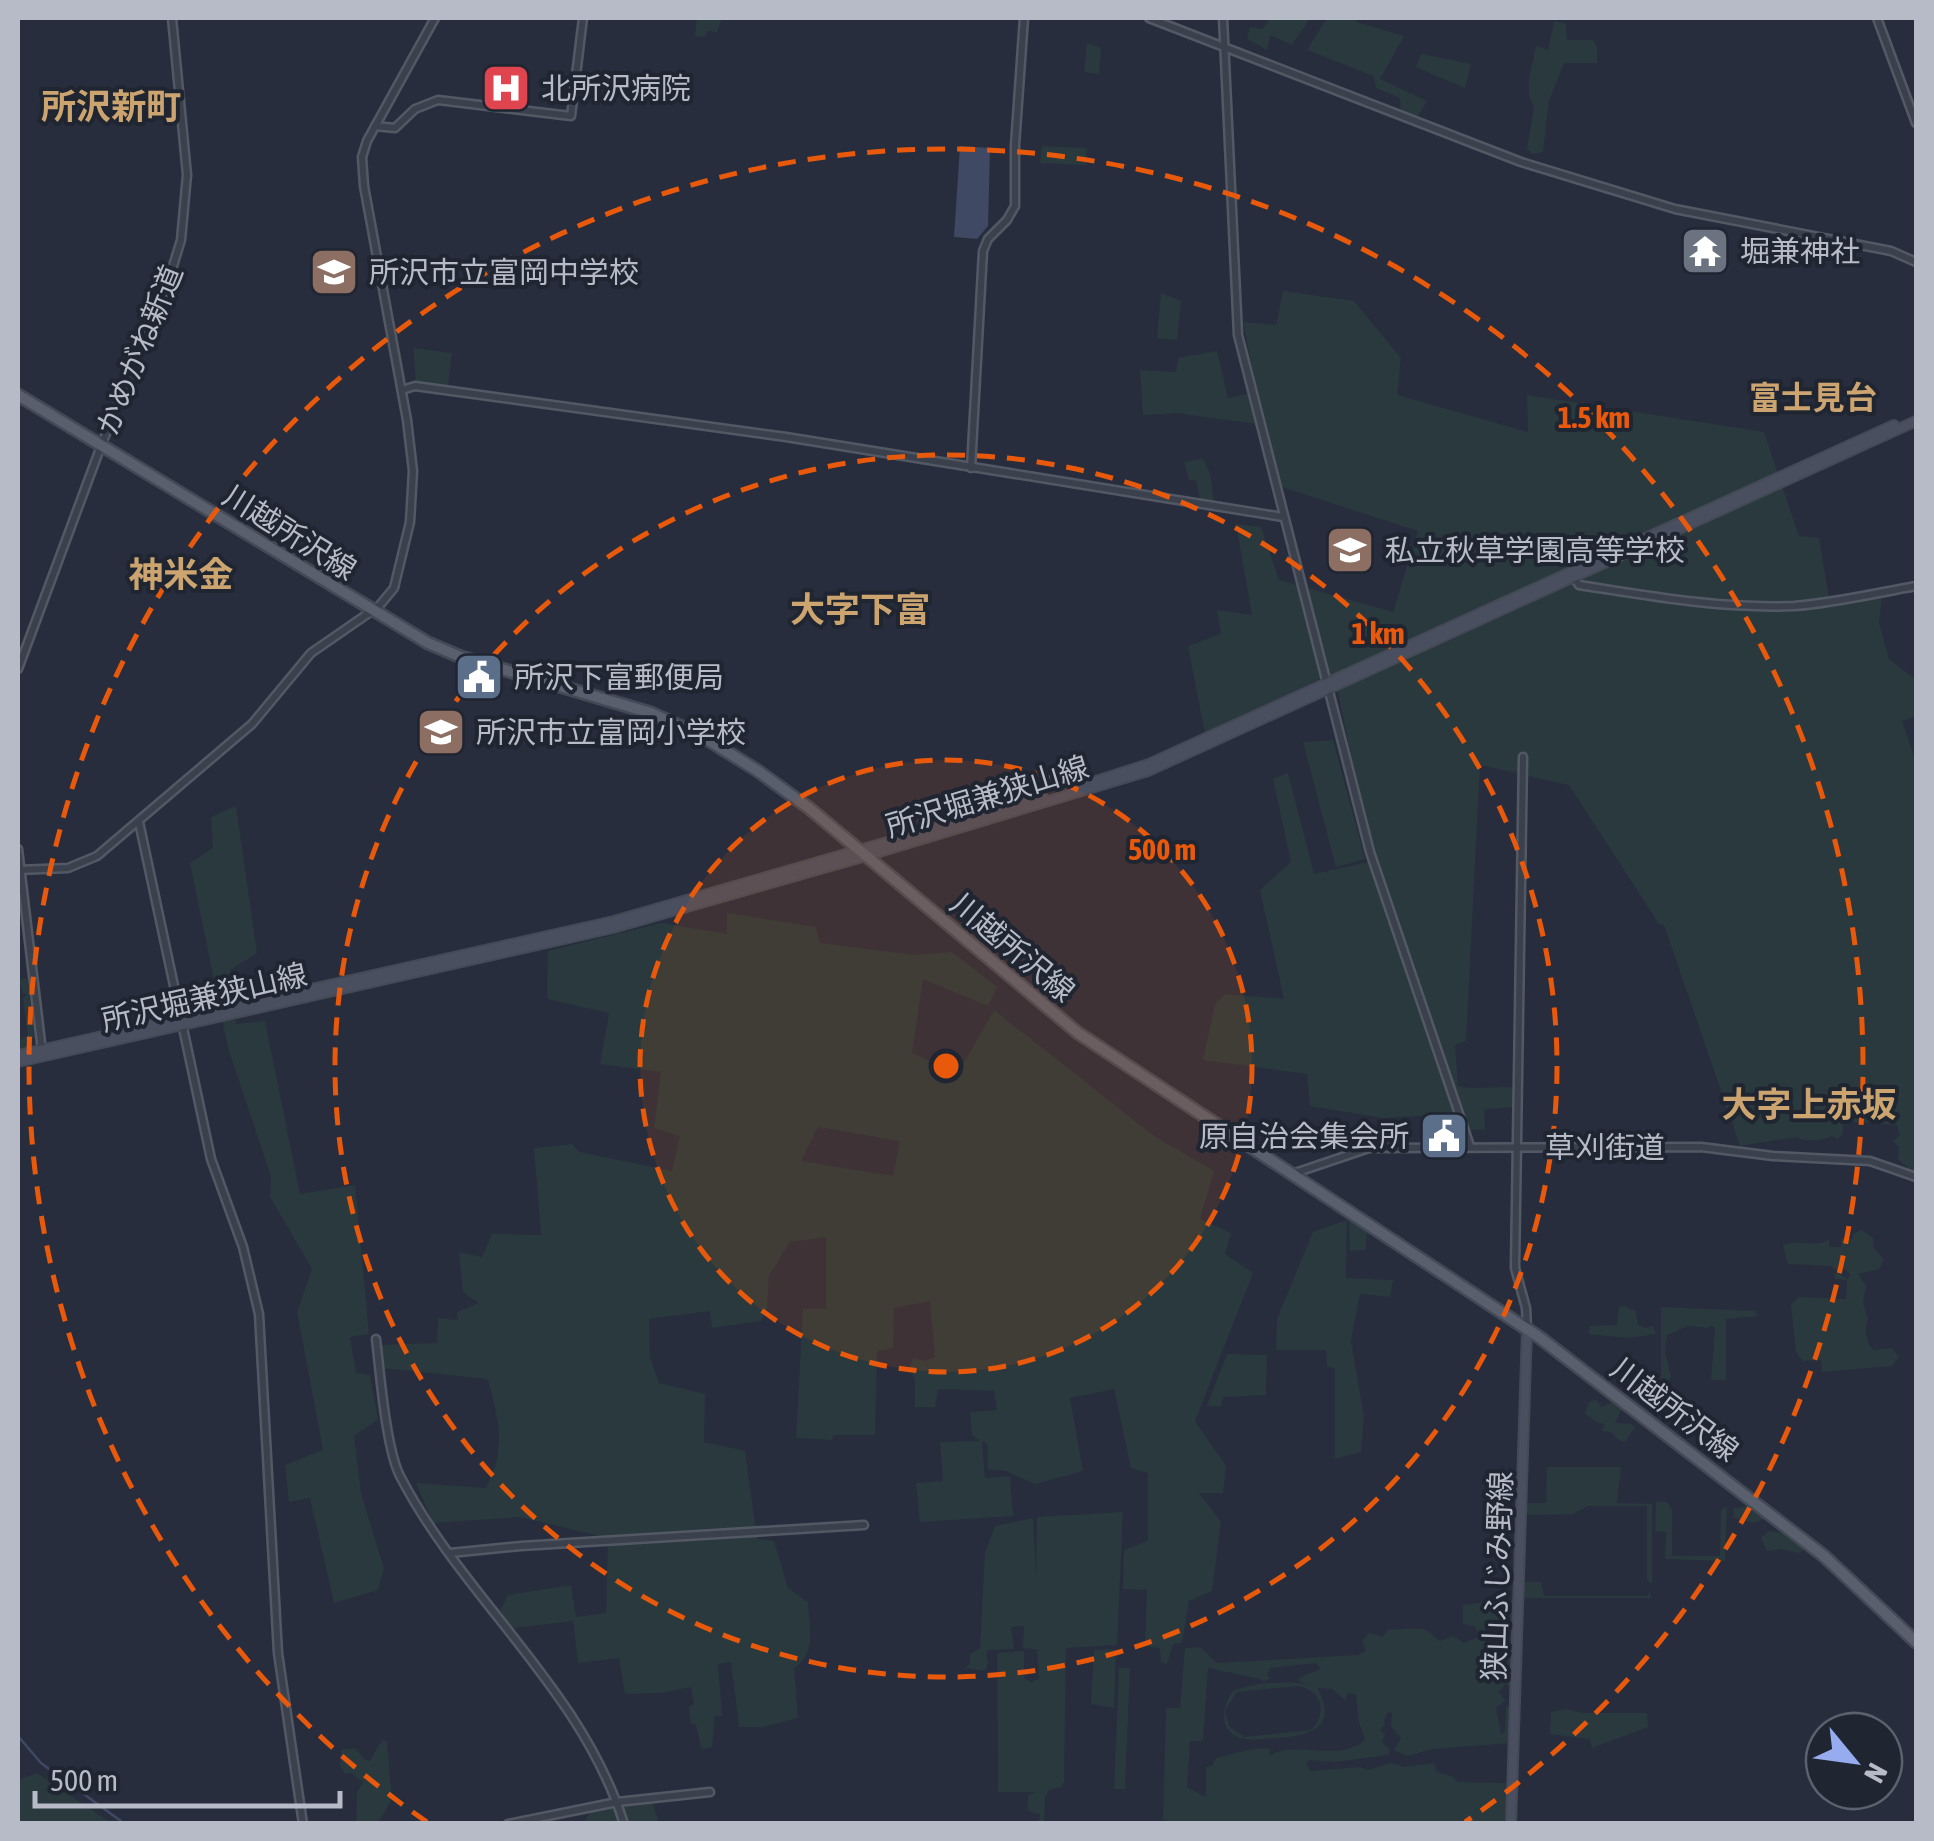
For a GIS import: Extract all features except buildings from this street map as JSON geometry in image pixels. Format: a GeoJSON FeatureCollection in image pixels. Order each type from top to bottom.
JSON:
{"type":"FeatureCollection","features":[{"type":"Feature","properties":{"kind":"main road","name":"川越所沢線"},"geometry":{"type":"LineString","coordinates":[[18,395],[371,611],[452,654],[632,706],[686,727],[758,771],[863,853],[1078,1033],[1527,1329],[1824,1556],[1916,1642]]}},
{"type":"Feature","properties":{"kind":"main road","name":"所沢堀兼狭山線"},"geometry":{"type":"LineString","coordinates":[[18,1058],[614,922],[863,853],[1149,764],[1573,577],[1916,418]]}},
{"type":"Feature","properties":{"kind":"main road","name":"所沢堀兼狭山線"},"geometry":{"type":"LineString","coordinates":[[1327,685],[1916,418]]}},
{"type":"Feature","properties":{"kind":"main road","name":"狭山ふじみ野線"},"geometry":{"type":"LineString","coordinates":[[1511,1824],[1527,1329]]}},
{"type":"Feature","properties":{"kind":"street","name":"かめがね新道"},"geometry":{"type":"LineString","coordinates":[[18,668],[101,446],[169,280],[183,228],[187,175],[172,18]]}},
{"type":"Feature","properties":{"kind":"street"},"geometry":{"type":"LineString","coordinates":[[19,870],[78,866],[97,856],[252,724],[311,653],[383,603],[394,588],[413,500],[411,455],[362,175],[364,152],[374,126],[435,18]]}},
{"type":"Feature","properties":{"kind":"street"},"geometry":{"type":"LineString","coordinates":[[374,126],[395,128],[415,109],[438,100],[571,116],[583,18]]}},
{"type":"Feature","properties":{"kind":"street"},"geometry":{"type":"LineString","coordinates":[[971,468],[983,252],[988,239],[1008,220],[1015,206],[1017,95],[1024,18]]}},
{"type":"Feature","properties":{"kind":"street"},"geometry":{"type":"LineString","coordinates":[[1148,18],[1520,162],[1675,209],[1890,252],[1916,262]]}},
{"type":"Feature","properties":{"kind":"street"},"geometry":{"type":"LineString","coordinates":[[1223,18],[1238,335],[1370,852],[1470,1146]]}},
{"type":"Feature","properties":{"kind":"street"},"geometry":{"type":"LineString","coordinates":[[1877,18],[1916,124]]}},
{"type":"Feature","properties":{"kind":"street"},"geometry":{"type":"LineString","coordinates":[[402,390],[415,386],[786,437],[1283,516]]}},
{"type":"Feature","properties":{"kind":"street"},"geometry":{"type":"LineString","coordinates":[[1573,577],[1579,585],[1667,600],[1764,606],[1798,606],[1916,586]]}},
{"type":"Feature","properties":{"kind":"street"},"geometry":{"type":"LineString","coordinates":[[1523,757],[1515,1268],[1526,1308],[1527,1329]]}},
{"type":"Feature","properties":{"kind":"street"},"geometry":{"type":"LineString","coordinates":[[139,822],[211,1160],[243,1247],[259,1314],[277,1638],[303,1824]]}},
{"type":"Feature","properties":{"kind":"street"},"geometry":{"type":"LineString","coordinates":[[18,848],[42,1052]]}},
{"type":"Feature","properties":{"kind":"street","name":"草刈街道"},"geometry":{"type":"LineString","coordinates":[[1294,1173],[1369,1148],[1470,1146],[1717,1148],[1773,1156],[1870,1161],[1916,1177]]}},
{"type":"Feature","properties":{"kind":"street"},"geometry":{"type":"LineString","coordinates":[[376,1339],[398,1474],[450,1553],[553,1690],[617,1802],[624,1824]]}},
{"type":"Feature","properties":{"kind":"street"},"geometry":{"type":"LineString","coordinates":[[450,1553],[864,1526]]}},
{"type":"Feature","properties":{"kind":"street"},"geometry":{"type":"LineString","coordinates":[[508,1824],[617,1802],[710,1792]]}},
{"type":"Feature","properties":{"kind":"shaded area"},"geometry":{"type":"Polygon","coordinates":[[[697,18],[722,18],[717,32],[707,31],[705,37],[695,36],[697,18]]]}},
{"type":"Feature","properties":{"kind":"shaded area"},"geometry":{"type":"Polygon","coordinates":[[[1270,18],[1310,18],[1292,45],[1270,35],[1267,50],[1247,39],[1250,27],[1263,29],[1270,18]]]}},
{"type":"Feature","properties":{"kind":"shaded area"},"geometry":{"type":"Polygon","coordinates":[[[1327,18],[1358,18],[1356,22],[1404,36],[1380,79],[1427,101],[1417,117],[1401,113],[1400,98],[1376,88],[1374,76],[1307,50],[1327,18]]]}},
{"type":"Feature","properties":{"kind":"shaded area"},"geometry":{"type":"Polygon","coordinates":[[[1554,21],[1566,24],[1567,40],[1593,40],[1597,63],[1564,63],[1549,101],[1543,152],[1532,154],[1527,149],[1534,106],[1529,77],[1536,46],[1548,50],[1554,21]]]}},
{"type":"Feature","properties":{"kind":"shaded area"},"geometry":{"type":"Polygon","coordinates":[[[1087,43],[1101,48],[1099,74],[1084,72],[1087,43]]]}},
{"type":"Feature","properties":{"kind":"shaded area"},"geometry":{"type":"Polygon","coordinates":[[[1421,54],[1471,64],[1465,88],[1416,67],[1421,54]]]}},
{"type":"Feature","properties":{"kind":"shaded area"},"geometry":{"type":"Polygon","coordinates":[[[1042,146],[1087,148],[1086,165],[1040,163],[1042,146]]]}},
{"type":"Feature","properties":{"kind":"shaded area"},"geometry":{"type":"Polygon","coordinates":[[[1283,291],[1354,301],[1401,358],[1397,395],[1528,432],[1527,395],[1764,432],[1799,536],[1819,538],[1830,604],[1882,597],[1879,623],[1889,659],[1916,680],[1916,716],[1902,721],[1916,763],[1916,1174],[1898,1160],[1899,1147],[1893,1141],[1900,1135],[1897,1125],[1843,1121],[1843,1134],[1838,1139],[1796,1137],[1740,1146],[1664,925],[1659,924],[1569,785],[1480,765],[1466,1041],[1455,1045],[1458,1086],[1516,1088],[1515,1107],[1484,1109],[1485,1129],[1441,1132],[1436,1115],[1383,1118],[1310,1106],[1307,1074],[1203,1060],[1215,1004],[1225,994],[1284,999],[1260,890],[1291,862],[1273,779],[1288,773],[1314,874],[1373,861],[1337,688],[1330,674],[1205,734],[1188,646],[1221,634],[1217,610],[1252,615],[1236,524],[1261,527],[1279,580],[1393,612],[1418,531],[1279,486],[1263,425],[1177,413],[1143,415],[1140,370],[1176,372],[1178,358],[1217,351],[1228,398],[1257,392],[1243,322],[1276,325],[1283,291]]]}},
{"type":"Feature","properties":{"kind":"shaded area"},"geometry":{"type":"Polygon","coordinates":[[[1161,293],[1181,301],[1177,340],[1157,338],[1161,293]]]}},
{"type":"Feature","properties":{"kind":"shaded area"},"geometry":{"type":"Polygon","coordinates":[[[413,348],[452,353],[448,386],[416,382],[413,348]]]}},
{"type":"Feature","properties":{"kind":"shaded area"},"geometry":{"type":"Polygon","coordinates":[[[1203,459],[1210,473],[1214,503],[1200,501],[1196,480],[1189,480],[1184,462],[1203,459]]]}},
{"type":"Feature","properties":{"kind":"shaded area"},"geometry":{"type":"Polygon","coordinates":[[[1333,740],[1365,859],[1336,867],[1303,742],[1333,740]]]}},
{"type":"Feature","properties":{"kind":"shaded area"},"geometry":{"type":"Polygon","coordinates":[[[236,806],[257,953],[230,970],[236,1024],[265,1021],[300,1194],[355,1185],[369,1334],[350,1337],[356,1373],[370,1375],[378,1419],[354,1436],[361,1493],[384,1569],[378,1590],[334,1603],[310,1498],[289,1502],[285,1465],[323,1450],[297,1312],[312,1269],[270,1197],[271,1176],[228,1048],[190,863],[213,848],[211,817],[236,806]]]}},
{"type":"Feature","properties":{"kind":"shaded area"},"geometry":{"type":"Polygon","coordinates":[[[727,913],[816,927],[820,943],[915,955],[952,952],[997,987],[988,1006],[923,979],[912,1053],[958,1073],[994,1010],[1154,1136],[1214,1171],[1200,1219],[1231,1233],[1225,1254],[1253,1273],[1195,1421],[1226,1466],[1223,1493],[1199,1493],[1221,1522],[1212,1591],[1189,1601],[1182,1643],[1173,1644],[1167,1664],[1161,1662],[1160,1648],[1145,1646],[1147,1590],[1123,1589],[1124,1550],[1148,1541],[1148,1473],[1131,1468],[1114,1389],[1070,1398],[1083,1471],[1035,1484],[1006,1471],[988,1469],[988,1445],[982,1441],[985,1478],[1010,1476],[1013,1516],[920,1522],[916,1483],[943,1481],[940,1442],[980,1441],[972,1435],[970,1412],[997,1410],[994,1391],[938,1389],[935,1407],[915,1407],[915,1379],[909,1370],[913,1358],[926,1361],[935,1357],[930,1301],[894,1308],[893,1348],[877,1351],[875,1435],[834,1435],[832,1440],[796,1438],[803,1309],[826,1309],[826,1237],[790,1242],[769,1276],[767,1309],[761,1321],[712,1328],[710,1311],[649,1319],[650,1357],[659,1383],[705,1394],[704,1442],[745,1451],[757,1539],[774,1541],[788,1588],[808,1602],[809,1647],[802,1662],[794,1668],[798,1718],[763,1727],[739,1727],[731,1662],[718,1664],[722,1716],[715,1716],[712,1747],[701,1749],[696,1724],[691,1724],[691,1687],[625,1694],[619,1658],[578,1663],[573,1621],[513,1628],[500,1611],[508,1595],[571,1585],[576,1617],[606,1613],[608,1538],[520,1517],[433,1523],[416,1483],[486,1488],[493,1473],[499,1434],[488,1379],[381,1368],[380,1345],[437,1343],[438,1318],[458,1320],[457,1312],[479,1303],[463,1292],[459,1252],[482,1257],[492,1234],[541,1235],[534,1148],[572,1144],[579,1152],[672,1171],[680,1136],[654,1128],[661,1072],[600,1064],[609,1013],[547,999],[548,951],[661,923],[727,934],[727,913]],[[818,1127],[801,1161],[893,1176],[900,1141],[818,1127]]]}},
{"type":"Feature","properties":{"kind":"shaded area"},"geometry":{"type":"Polygon","coordinates":[[[27,978],[34,1037],[26,1048],[18,1050],[18,1042],[28,1035],[23,998],[27,994],[23,994],[19,980],[27,978]]]}},
{"type":"Feature","properties":{"kind":"shaded area"},"geometry":{"type":"Polygon","coordinates":[[[1351,1219],[1367,1229],[1366,1250],[1350,1251],[1351,1219]]]}},
{"type":"Feature","properties":{"kind":"shaded area"},"geometry":{"type":"Polygon","coordinates":[[[1347,1220],[1346,1278],[1393,1280],[1390,1297],[1360,1294],[1351,1341],[1364,1417],[1361,1452],[1335,1459],[1335,1368],[1327,1367],[1326,1350],[1276,1350],[1277,1319],[1313,1232],[1347,1220]]]}},
{"type":"Feature","properties":{"kind":"shaded area"},"geometry":{"type":"Polygon","coordinates":[[[1862,1230],[1873,1238],[1874,1248],[1884,1260],[1879,1269],[1858,1274],[1866,1286],[1863,1303],[1868,1340],[1874,1350],[1891,1348],[1899,1357],[1892,1366],[1822,1372],[1821,1360],[1803,1361],[1796,1352],[1791,1305],[1798,1297],[1846,1299],[1847,1280],[1835,1279],[1834,1274],[1848,1279],[1850,1274],[1842,1267],[1838,1271],[1831,1266],[1788,1264],[1783,1246],[1829,1239],[1829,1247],[1841,1247],[1841,1239],[1853,1239],[1853,1234],[1862,1230]]]}},
{"type":"Feature","properties":{"kind":"shaded area"},"geometry":{"type":"Polygon","coordinates":[[[1619,1307],[1636,1311],[1638,1325],[1653,1326],[1656,1334],[1629,1338],[1588,1334],[1590,1326],[1617,1325],[1619,1307]]]}},
{"type":"Feature","properties":{"kind":"shaded area"},"geometry":{"type":"Polygon","coordinates":[[[1661,1307],[1756,1311],[1757,1316],[1726,1319],[1726,1380],[1711,1380],[1715,1329],[1711,1325],[1688,1326],[1667,1335],[1665,1351],[1671,1378],[1661,1379],[1661,1307]]]}},
{"type":"Feature","properties":{"kind":"shaded area"},"geometry":{"type":"Polygon","coordinates":[[[1227,1354],[1267,1355],[1266,1395],[1223,1397],[1221,1406],[1207,1406],[1227,1354]]]}},
{"type":"Feature","properties":{"kind":"shaded area"},"geometry":{"type":"Polygon","coordinates":[[[1596,1400],[1602,1407],[1615,1400],[1623,1406],[1615,1423],[1635,1427],[1625,1442],[1602,1431],[1604,1424],[1585,1413],[1589,1402],[1596,1400]]]}},
{"type":"Feature","properties":{"kind":"shaded area"},"geometry":{"type":"Polygon","coordinates":[[[1547,1467],[1621,1467],[1617,1503],[1652,1504],[1652,1584],[1647,1580],[1647,1506],[1588,1506],[1573,1514],[1526,1515],[1525,1503],[1546,1503],[1547,1467]]]}},
{"type":"Feature","properties":{"kind":"shaded area"},"geometry":{"type":"Polygon","coordinates":[[[1656,1502],[1667,1502],[1672,1510],[1672,1556],[1720,1556],[1721,1510],[1727,1507],[1725,1561],[1665,1559],[1666,1532],[1655,1531],[1656,1502]]]}},
{"type":"Feature","properties":{"kind":"shaded area"},"geometry":{"type":"Polygon","coordinates":[[[1751,1505],[1765,1515],[1764,1519],[1754,1523],[1734,1518],[1733,1509],[1751,1505]]]}},
{"type":"Feature","properties":{"kind":"shaded area"},"geometry":{"type":"Polygon","coordinates":[[[1123,1512],[1117,1645],[1066,1648],[1064,1781],[1062,1787],[1049,1790],[1045,1798],[1044,1823],[1032,1823],[1039,1820],[1040,1814],[1028,1811],[1028,1795],[1036,1792],[998,1792],[997,1653],[1024,1651],[1024,1678],[1031,1682],[1039,1679],[1040,1650],[1023,1648],[1024,1626],[1011,1627],[1014,1649],[989,1650],[985,1671],[965,1668],[970,1664],[970,1654],[980,1648],[985,1553],[995,1526],[1033,1518],[1036,1576],[1037,1517],[1123,1512]]]}},
{"type":"Feature","properties":{"kind":"shaded area"},"geometry":{"type":"Polygon","coordinates":[[[1768,1531],[1788,1534],[1809,1548],[1798,1553],[1767,1551],[1761,1538],[1768,1531]]]}},
{"type":"Feature","properties":{"kind":"shaded area"},"geometry":{"type":"Polygon","coordinates":[[[1524,1582],[1541,1582],[1544,1596],[1648,1596],[1650,1590],[1651,1598],[1523,1598],[1524,1582]]]}},
{"type":"Feature","properties":{"kind":"shaded area"},"geometry":{"type":"Polygon","coordinates":[[[1516,1601],[1517,1631],[1511,1623],[1485,1629],[1482,1636],[1500,1637],[1500,1642],[1505,1643],[1507,1637],[1513,1636],[1516,1641],[1514,1691],[1506,1684],[1498,1692],[1506,1701],[1496,1707],[1501,1734],[1505,1731],[1506,1707],[1511,1706],[1511,1743],[1432,1749],[1407,1756],[1394,1750],[1401,1738],[1391,1727],[1392,1713],[1388,1712],[1380,1730],[1385,1735],[1382,1742],[1390,1750],[1388,1755],[1335,1762],[1309,1760],[1306,1764],[1311,1771],[1434,1763],[1437,1772],[1458,1782],[1505,1783],[1510,1795],[1508,1823],[1200,1824],[1163,1820],[1166,1708],[1180,1708],[1185,1648],[1200,1647],[1217,1663],[1358,1655],[1366,1651],[1362,1641],[1369,1633],[1383,1637],[1388,1629],[1413,1628],[1428,1631],[1440,1641],[1453,1636],[1464,1643],[1479,1637],[1475,1627],[1463,1624],[1463,1605],[1516,1601]],[[1316,1663],[1270,1668],[1267,1677],[1272,1677],[1264,1682],[1208,1668],[1203,1741],[1190,1741],[1187,1787],[1206,1797],[1206,1767],[1212,1766],[1216,1758],[1262,1748],[1269,1748],[1270,1755],[1293,1750],[1343,1750],[1365,1740],[1356,1694],[1348,1693],[1345,1700],[1332,1689],[1317,1688],[1325,1712],[1318,1727],[1310,1732],[1249,1740],[1236,1736],[1226,1726],[1224,1712],[1233,1691],[1272,1683],[1312,1685],[1300,1682],[1299,1678],[1320,1669],[1316,1663]],[[1299,1686],[1237,1692],[1225,1710],[1229,1726],[1244,1737],[1311,1730],[1319,1717],[1320,1704],[1313,1693],[1299,1686]]]}},
{"type":"Feature","properties":{"kind":"shaded area"},"geometry":{"type":"Polygon","coordinates":[[[1116,1649],[1114,1708],[1091,1704],[1094,1650],[1116,1649]]]}},
{"type":"Feature","properties":{"kind":"shaded area"},"geometry":{"type":"Polygon","coordinates":[[[1119,1668],[1130,1668],[1125,1789],[1114,1789],[1119,1668]]]}},
{"type":"Feature","properties":{"kind":"shaded area"},"geometry":{"type":"Polygon","coordinates":[[[1567,1709],[1582,1713],[1647,1713],[1648,1727],[1592,1748],[1590,1739],[1550,1734],[1551,1712],[1567,1709]]]}},
{"type":"Feature","properties":{"kind":"shaded area"},"geometry":{"type":"Polygon","coordinates":[[[382,1740],[387,1741],[392,1799],[378,1823],[356,1823],[357,1793],[363,1782],[351,1773],[345,1774],[340,1765],[341,1750],[355,1748],[370,1761],[382,1740]]]}},
{"type":"Feature","properties":{"kind":"shaded area"},"geometry":{"type":"Polygon","coordinates":[[[37,1773],[111,1823],[18,1823],[18,1780],[37,1773]]]}},
{"type":"Feature","properties":{"kind":"shaded area"},"geometry":{"type":"Polygon","coordinates":[[[652,1802],[656,1823],[583,1824],[590,1812],[652,1802]]]}},
{"type":"Feature","properties":{"kind":"water"},"geometry":{"type":"Polygon","coordinates":[[[960,146],[990,148],[988,226],[977,239],[954,237],[960,146]]]}},
{"type":"Feature","properties":{"kind":"waterway"},"geometry":{"type":"LineString","coordinates":[[18,1736],[41,1763],[125,1824]]}},
{"type":"Feature","properties":{"kind":"place","name":"北所沢病院"},"geometry":{"type":"Point","coordinates":[506,88]}},
{"type":"Feature","properties":{"kind":"place","name":"堀兼神社"},"geometry":{"type":"Point","coordinates":[1705,251]}},
{"type":"Feature","properties":{"kind":"place","name":"所沢市立富岡中学校"},"geometry":{"type":"Point","coordinates":[334,272]}},
{"type":"Feature","properties":{"kind":"place","name":"私立秋草学園高等学校"},"geometry":{"type":"Point","coordinates":[1350,550]}},
{"type":"Feature","properties":{"kind":"place","name":"所沢下富郵便局"},"geometry":{"type":"Point","coordinates":[479,677]}},
{"type":"Feature","properties":{"kind":"place","name":"所沢市立富岡小学校"},"geometry":{"type":"Point","coordinates":[441,732]}},
{"type":"Feature","properties":{"kind":"place","name":"原自治会集会所"},"geometry":{"type":"Point","coordinates":[1444,1136]}},
{"type":"Feature","properties":{"kind":"district","name":"所沢新町"},"geometry":{"type":"Point","coordinates":[111,106]}},
{"type":"Feature","properties":{"kind":"district","name":"富士見台"},"geometry":{"type":"Point","coordinates":[1813,397]}},
{"type":"Feature","properties":{"kind":"district","name":"神米金"},"geometry":{"type":"Point","coordinates":[181,574]}},
{"type":"Feature","properties":{"kind":"district","name":"大字下富"},"geometry":{"type":"Point","coordinates":[860,609]}},
{"type":"Feature","properties":{"kind":"district","name":"大字上赤坂"},"geometry":{"type":"Point","coordinates":[1809,1104]}}]}
